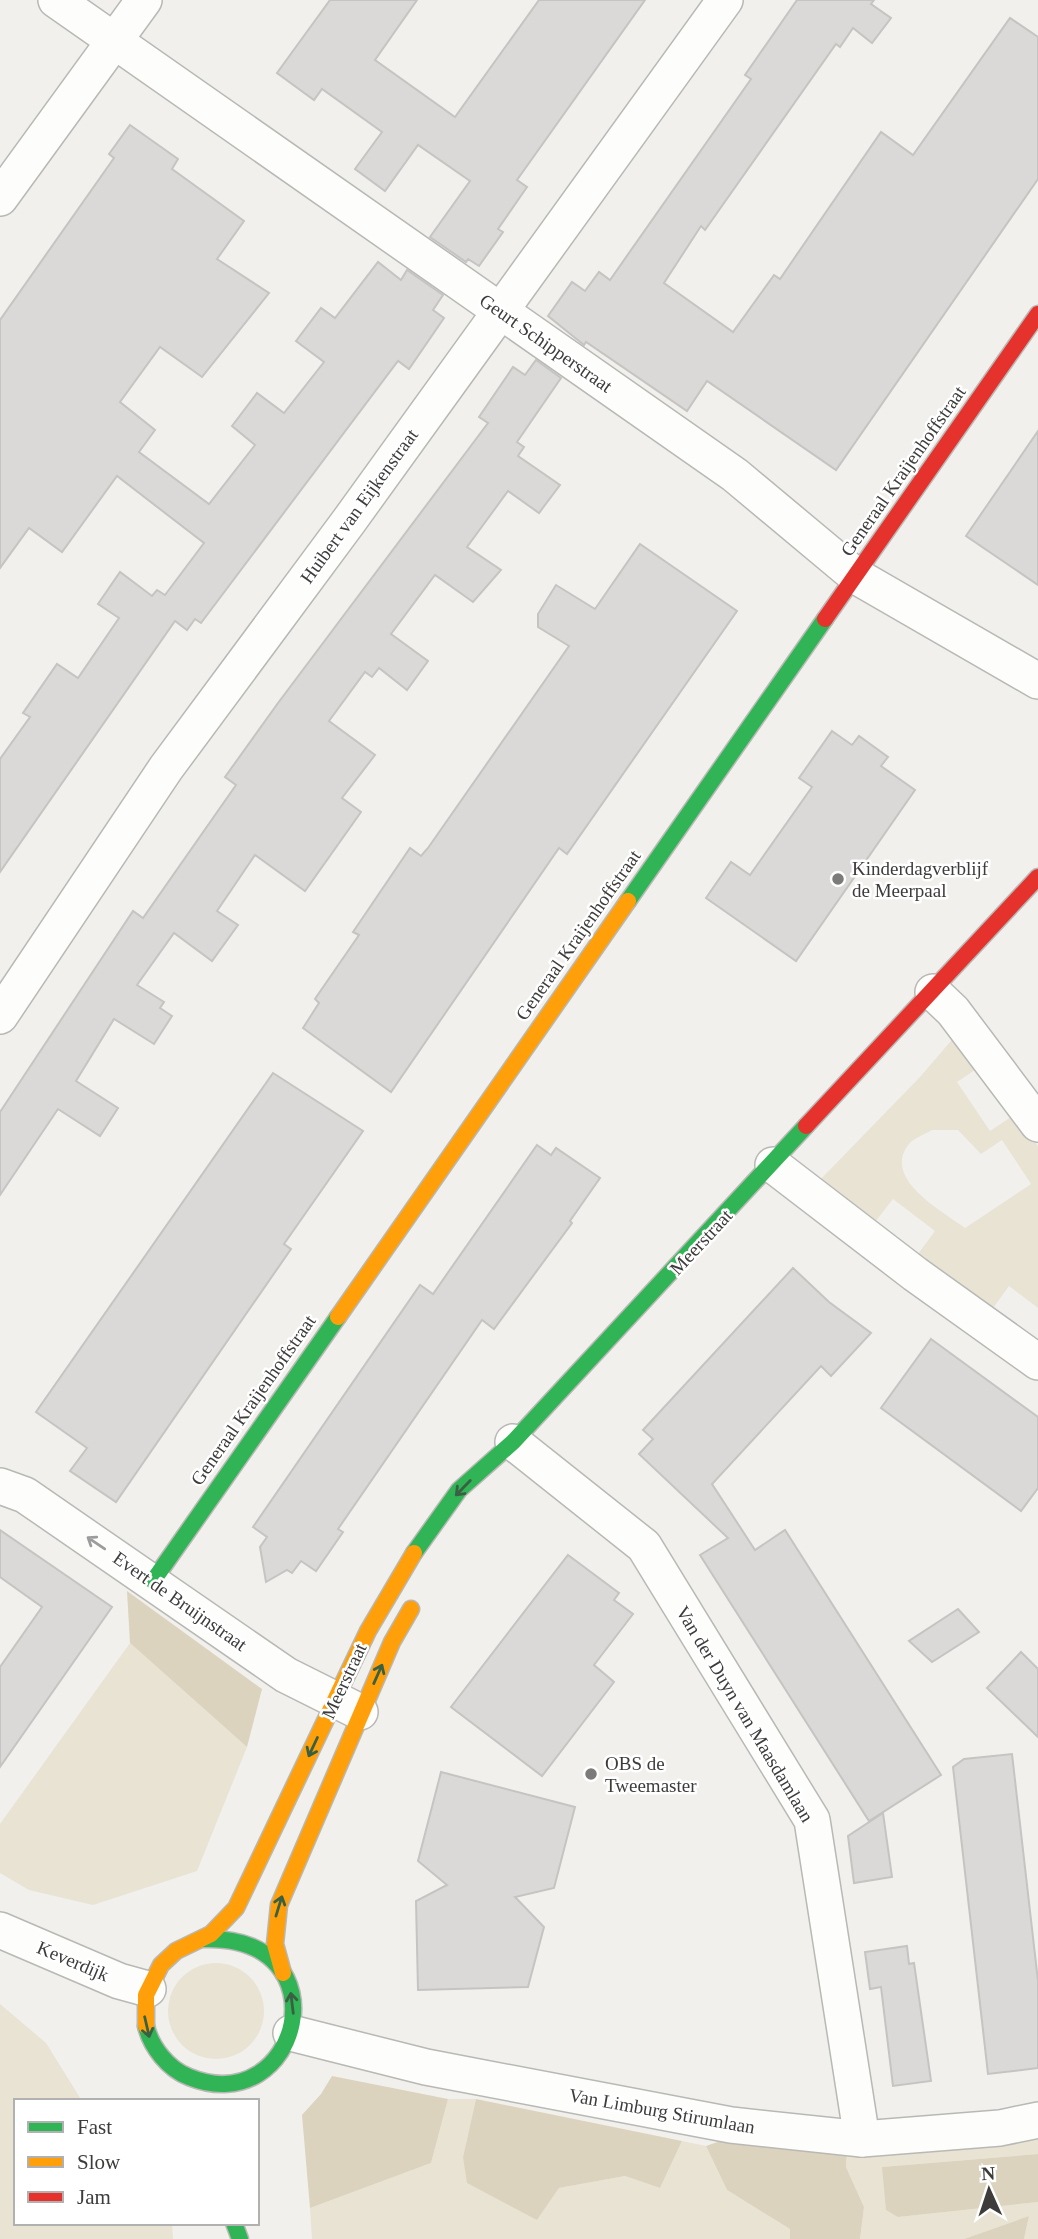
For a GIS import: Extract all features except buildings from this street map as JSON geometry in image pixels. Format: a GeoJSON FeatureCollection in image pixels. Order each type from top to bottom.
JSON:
{"type":"FeatureCollection","features":[{"type":"Feature","properties":{"kind":"street","name":"Geurt Schipperstraat"},"geometry":{"type":"LineString","coordinates":[[56,0],[735,475],[856,576],[1038,681]]}},
{"type":"Feature","properties":{"kind":"street"},"geometry":{"type":"LineString","coordinates":[[0,198],[144,0]]}},
{"type":"Feature","properties":{"kind":"street","name":"Huibert van Eijkenstraat"},"geometry":{"type":"LineString","coordinates":[[0,1016],[166,768],[502,311],[725,0]]}},
{"type":"Feature","properties":{"kind":"street","name":"Generaal Kraijenhoffstraat"},"geometry":{"type":"LineString","coordinates":[[153,1581],[1038,314]]}},
{"type":"Feature","properties":{"kind":"street","name":"Meerstraat"},"geometry":{"type":"LineString","coordinates":[[283,1973],[275,1944],[279,1905],[348,1707],[368,1631],[405,1565],[459,1490],[513,1442],[1038,877]]}},
{"type":"Feature","properties":{"kind":"street"},"geometry":{"type":"LineString","coordinates":[[933,992],[953,1011],[1038,1124]]}},
{"type":"Feature","properties":{"kind":"street"},"geometry":{"type":"LineString","coordinates":[[773,1165],[915,1274],[1038,1362]]}},
{"type":"Feature","properties":{"kind":"street","name":"Meerstraat"},"geometry":{"type":"LineString","coordinates":[[490,1484],[513,1442]]}},
{"type":"Feature","properties":{"kind":"street","name":"Van der Duyn van Maasdamlaan"},"geometry":{"type":"LineString","coordinates":[[513,1442],[644,1546],[812,1820],[862,2139]]}},
{"type":"Feature","properties":{"kind":"street","name":"Evert de Bruijnstraat"},"geometry":{"type":"LineString","coordinates":[[0,1486],[26,1495],[286,1675],[348,1707]]}},
{"type":"Feature","properties":{"kind":"street","name":"Meerstraat"},"geometry":{"type":"LineString","coordinates":[[204,1939],[224,1924],[248,1887],[348,1707],[392,1642],[421,1591]]}},
{"type":"Feature","properties":{"kind":"street","name":"Keverdijk"},"geometry":{"type":"LineString","coordinates":[[0,1930],[119,1981],[148,1989]]}},
{"type":"Feature","properties":{"kind":"street"},"geometry":{"type":"LineString","coordinates":[[201,2096],[187,2079],[165,2064],[150,2042],[144,2016],[148,1989],[160,1966],[179,1948],[204,1939],[227,1938],[248,1944],[268,1955],[283,1973],[291,1992],[291,2033],[281,2053],[253,2090]]}},
{"type":"Feature","properties":{"kind":"street","name":"Van Limburg Stirumlaan"},"geometry":{"type":"LineString","coordinates":[[291,2033],[426,2067],[731,2125],[862,2139],[1000,2128],[1038,2120]]}},
{"type":"Feature","properties":{"kind":"street"},"geometry":{"type":"LineString","coordinates":[[187,2079],[219,2086],[244,2081],[266,2070]]}},
{"type":"Feature","properties":{"kind":"shaded area"},"geometry":{"type":"Polygon","coordinates":[[[956,1035],[981,1066],[957,1082],[990,1131],[1014,1115],[1038,1146],[1038,1308],[1009,1286],[993,1308],[918,1254],[935,1231],[893,1199],[875,1222],[818,1182],[920,1077],[956,1035]],[[932,1130],[909,1144],[902,1157],[903,1170],[918,1193],[965,1228],[1031,1184],[1002,1140],[981,1154],[958,1130],[932,1130]]]}},
{"type":"Feature","properties":{"kind":"shaded area"},"geometry":{"type":"Polygon","coordinates":[[[127,1591],[262,1689],[247,1747],[130,1643],[127,1591]]]}},
{"type":"Feature","properties":{"kind":"shaded area"},"geometry":{"type":"Polygon","coordinates":[[[130,1643],[247,1747],[197,1871],[93,1905],[29,1890],[0,1873],[0,1824],[130,1643]]]}},
{"type":"Feature","properties":{"kind":"shaded area"},"geometry":{"type":"Polygon","coordinates":[[[216,1963],[234,1967],[250,1977],[260,1993],[264,2011],[260,2029],[250,2045],[234,2055],[216,2059],[198,2055],[182,2045],[172,2029],[168,2011],[172,1993],[182,1977],[198,1967],[216,1963]]]}},
{"type":"Feature","properties":{"kind":"shaded area"},"geometry":{"type":"Polygon","coordinates":[[[0,2004],[46,2043],[81,2099],[14,2099],[14,2225],[172,2225],[173,2239],[0,2239],[0,2004]]]}},
{"type":"Feature","properties":{"kind":"shaded area"},"geometry":{"type":"Polygon","coordinates":[[[332,2076],[448,2099],[431,2163],[310,2208],[302,2115],[321,2094],[332,2076]]]}},
{"type":"Feature","properties":{"kind":"shaded area"},"geometry":{"type":"Polygon","coordinates":[[[448,2099],[476,2099],[463,2157],[537,2220],[559,2188],[625,2176],[660,2188],[682,2141],[706,2146],[727,2190],[790,2229],[790,2239],[312,2239],[310,2208],[431,2163],[448,2099]]]}},
{"type":"Feature","properties":{"kind":"shaded area"},"geometry":{"type":"Polygon","coordinates":[[[476,2099],[682,2141],[660,2188],[625,2176],[559,2188],[537,2220],[467,2183],[463,2157],[476,2099]]]}},
{"type":"Feature","properties":{"kind":"shaded area"},"geometry":{"type":"Polygon","coordinates":[[[1038,2133],[1038,2154],[882,2167],[898,2217],[1038,2202],[1038,2239],[1024,2239],[1029,2216],[964,2239],[860,2239],[864,2207],[846,2167],[847,2147],[1038,2133]]]}},
{"type":"Feature","properties":{"kind":"shaded area"},"geometry":{"type":"Polygon","coordinates":[[[726,2139],[847,2147],[846,2167],[864,2207],[860,2239],[790,2239],[790,2229],[727,2190],[706,2146],[726,2139]]]}},
{"type":"Feature","properties":{"kind":"shaded area"},"geometry":{"type":"Polygon","coordinates":[[[1038,2154],[1038,2202],[898,2217],[886,2210],[882,2167],[1038,2154]]]}},
{"type":"Feature","properties":{"kind":"shaded area"},"geometry":{"type":"Polygon","coordinates":[[[1029,2216],[1024,2239],[964,2239],[1029,2216]]]}},
{"type":"Feature","properties":{"kind":"traffic: fast"},"geometry":{"type":"LineString","coordinates":[[628,901],[825,619]]}},
{"type":"Feature","properties":{"kind":"traffic: fast"},"geometry":{"type":"LineString","coordinates":[[414,1553],[459,1490],[513,1442],[806,1126]]}},
{"type":"Feature","properties":{"kind":"traffic: fast"},"geometry":{"type":"LineString","coordinates":[[153,1581],[338,1317]]}},
{"type":"Feature","properties":{"kind":"traffic: fast"},"geometry":{"type":"LineString","coordinates":[[146,2026],[152,2042],[162,2056],[174,2069],[189,2077],[227,2084],[258,2074],[280,2052],[292,2023],[291,1993],[278,1965],[249,1946],[204,1939]]}},
{"type":"Feature","properties":{"kind":"traffic: fast"},"geometry":{"type":"LineString","coordinates":[[235,2225],[240,2239]]}},
{"type":"Feature","properties":{"kind":"traffic: slow"},"geometry":{"type":"LineString","coordinates":[[338,1317],[628,901]]}},
{"type":"Feature","properties":{"kind":"traffic: slow"},"geometry":{"type":"LineString","coordinates":[[146,2026],[146,1995],[161,1965],[176,1951],[211,1934],[236,1908],[368,1631],[414,1553]]}},
{"type":"Feature","properties":{"kind":"traffic: slow"},"geometry":{"type":"LineString","coordinates":[[283,1973],[275,1944],[279,1905],[392,1642],[411,1609]]}},
{"type":"Feature","properties":{"kind":"traffic: jam"},"geometry":{"type":"LineString","coordinates":[[825,619],[1038,314]]}},
{"type":"Feature","properties":{"kind":"traffic: jam"},"geometry":{"type":"LineString","coordinates":[[806,1126],[1038,877]]}},
{"type":"Feature","properties":{"kind":"place","name":"Kinderdagverblijf de Meerpaal"},"geometry":{"type":"Point","coordinates":[838,879]}},
{"type":"Feature","properties":{"kind":"place","name":"OBS de Tweemaster"},"geometry":{"type":"Point","coordinates":[591,1774]}}]}
